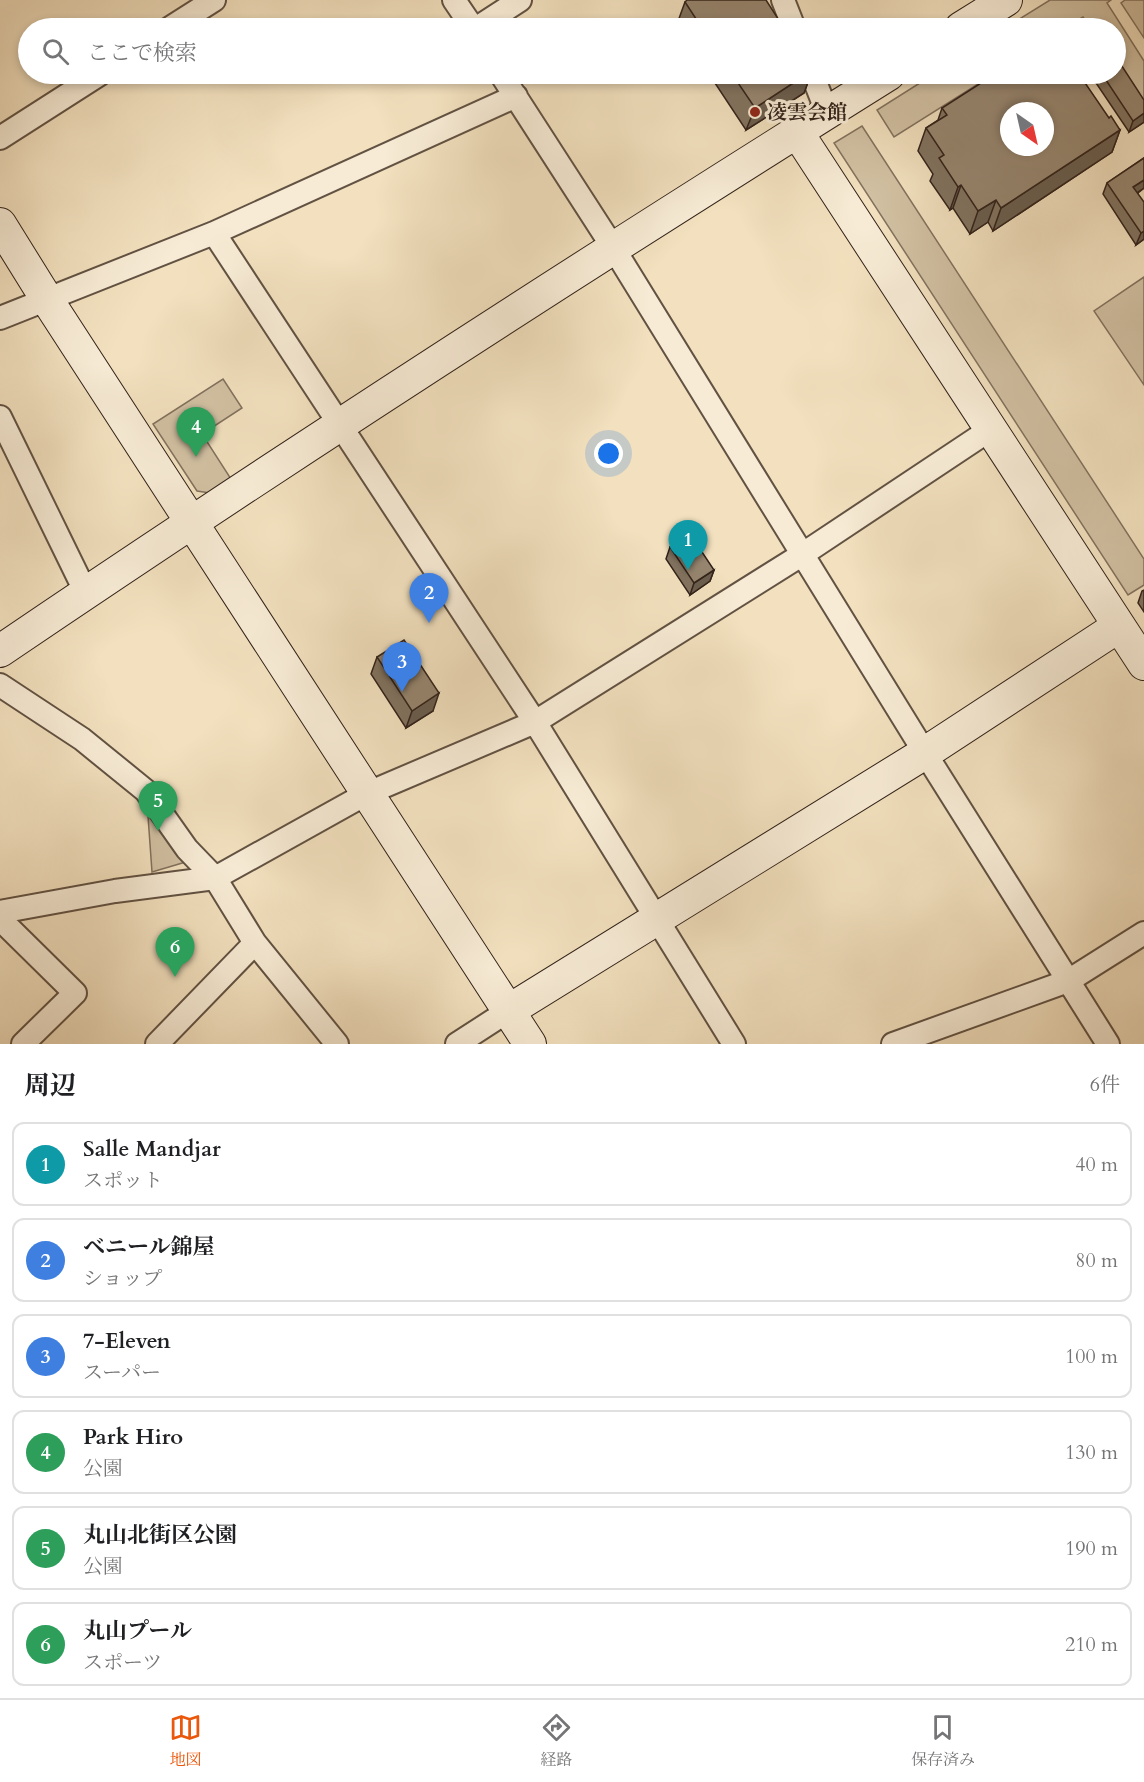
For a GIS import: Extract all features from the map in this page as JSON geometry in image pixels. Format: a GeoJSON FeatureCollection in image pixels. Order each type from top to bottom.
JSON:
{"type":"FeatureCollection","features":[{"type":"Feature","properties":{"kind":"street"},"geometry":{"type":"LineString","coordinates":[[186,18],[214,0]]}},
{"type":"Feature","properties":{"kind":"street"},"geometry":{"type":"LineString","coordinates":[[454,0],[468,18]]}},
{"type":"Feature","properties":{"kind":"street"},"geometry":{"type":"LineString","coordinates":[[491,18],[520,0]]}},
{"type":"Feature","properties":{"kind":"street"},"geometry":{"type":"LineString","coordinates":[[783,0],[790,18]]}},
{"type":"Feature","properties":{"kind":"street"},"geometry":{"type":"LineString","coordinates":[[977,18],[1006,0]]}},
{"type":"Feature","properties":{"kind":"street"},"geometry":{"type":"LineString","coordinates":[[0,138],[84,84]]}},
{"type":"Feature","properties":{"kind":"street"},"geometry":{"type":"LineString","coordinates":[[508,84],[614,249],[925,753],[1108,1044]]}},
{"type":"Feature","properties":{"kind":"street"},"geometry":{"type":"LineString","coordinates":[[816,84],[827,112]]}},
{"type":"Feature","properties":{"kind":"street"},"geometry":{"type":"LineString","coordinates":[[0,651],[340,424],[873,84]]}},
{"type":"Feature","properties":{"kind":"street"},"geometry":{"type":"LineString","coordinates":[[0,318],[214,232],[516,96]]}},
{"type":"Feature","properties":{"kind":"street"},"geometry":{"type":"LineString","coordinates":[[797,132],[1144,664]]}},
{"type":"Feature","properties":{"kind":"street"},"geometry":{"type":"LineString","coordinates":[[0,224],[366,794],[530,1044]]}},
{"type":"Feature","properties":{"kind":"street"},"geometry":{"type":"LineString","coordinates":[[214,232],[535,722],[735,1044]]}},
{"type":"Feature","properties":{"kind":"street"},"geometry":{"type":"LineString","coordinates":[[0,417],[86,593]]}},
{"type":"Feature","properties":{"kind":"street"},"geometry":{"type":"LineString","coordinates":[[0,912],[115,891],[215,878],[366,794],[535,722],[803,554],[991,429]]}},
{"type":"Feature","properties":{"kind":"street"},"geometry":{"type":"LineString","coordinates":[[457,1044],[656,918],[925,753],[1119,626]]}},
{"type":"Feature","properties":{"kind":"street"},"geometry":{"type":"LineString","coordinates":[[0,685],[82,739],[146,791],[187,849],[215,878],[255,942],[338,1044]]}},
{"type":"Feature","properties":{"kind":"street"},"geometry":{"type":"LineString","coordinates":[[0,919],[75,993],[23,1044]]}},
{"type":"Feature","properties":{"kind":"street"},"geometry":{"type":"LineString","coordinates":[[893,1044],[1068,981],[1144,933]]}},
{"type":"Feature","properties":{"kind":"street"},"geometry":{"type":"LineString","coordinates":[[157,1044],[255,942]]}},
{"type":"Feature","properties":{"kind":"shaded area"},"geometry":{"type":"Polygon","coordinates":[[[1050,0],[1111,0],[1107,3],[1117,18],[1083,17],[1021,18],[1050,0]]]}},
{"type":"Feature","properties":{"kind":"shaded area"},"geometry":{"type":"Polygon","coordinates":[[[1125,0],[1144,0],[1144,38],[1121,3],[1125,0]]]}},
{"type":"Feature","properties":{"kind":"shaded area"},"geometry":{"type":"Polygon","coordinates":[[[1126,33],[1144,61],[1144,112],[1126,83],[1126,33]]]}},
{"type":"Feature","properties":{"kind":"shaded area"},"geometry":{"type":"Polygon","coordinates":[[[918,84],[978,84],[894,137],[877,110],[918,84]]]}},
{"type":"Feature","properties":{"kind":"shaded area"},"geometry":{"type":"Polygon","coordinates":[[[862,126],[1144,559],[1144,585],[1128,595],[834,143],[862,126]]]}},
{"type":"Feature","properties":{"kind":"shaded area"},"geometry":{"type":"Polygon","coordinates":[[[1144,277],[1144,385],[1094,311],[1144,277]]]}},
{"type":"Feature","properties":{"kind":"shaded area"},"geometry":{"type":"Polygon","coordinates":[[[223,379],[242,408],[202,434],[231,479],[210,493],[197,491],[153,424],[223,379]]]}},
{"type":"Feature","properties":{"kind":"shaded area"},"geometry":{"type":"Polygon","coordinates":[[[147,802],[189,861],[152,872],[147,802]]]}},
{"type":"Feature","properties":{"kind":"building"},"geometry":{"type":"Polygon","coordinates":[[[687,0],[766,0],[778,18],[695,18],[685,2],[687,0]]]}},
{"type":"Feature","properties":{"kind":"building"},"geometry":{"type":"Polygon","coordinates":[[[1126,72],[1144,100],[1144,113],[1133,121],[1109,84],[1126,84],[1126,72]]]}},
{"type":"Feature","properties":{"kind":"building"},"geometry":{"type":"Polygon","coordinates":[[[739,84],[792,84],[755,108],[739,84]]]}},
{"type":"Feature","properties":{"kind":"building"},"geometry":{"type":"Polygon","coordinates":[[[979,84],[1086,84],[1120,130],[1001,208],[996,200],[978,211],[961,185],[958,187],[939,158],[944,155],[926,128],[947,115],[942,108],[979,84]]]}},
{"type":"Feature","properties":{"kind":"building"},"geometry":{"type":"Polygon","coordinates":[[[1144,158],[1144,180],[1133,187],[1144,202],[1144,231],[1141,233],[1107,183],[1144,158]]]}},
{"type":"Feature","properties":{"kind":"building"},"geometry":{"type":"Polygon","coordinates":[[[690,534],[714,570],[694,583],[670,547],[690,534]]]}},
{"type":"Feature","properties":{"kind":"building"},"geometry":{"type":"Polygon","coordinates":[[[404,640],[439,693],[412,711],[377,657],[404,640]]]}},
{"type":"Feature","properties":{"kind":"place","name":"凌雲会館"},"geometry":{"type":"Point","coordinates":[755,112]}},
{"type":"Feature","properties":{"kind":"place","name":"Park Hiro"},"geometry":{"type":"Point","coordinates":[196,457]}},
{"type":"Feature","properties":{"kind":"place","name":"Salle Mandjar"},"geometry":{"type":"Point","coordinates":[688,570]}},
{"type":"Feature","properties":{"kind":"place","name":"ベニール錦屋"},"geometry":{"type":"Point","coordinates":[429,623]}},
{"type":"Feature","properties":{"kind":"place","name":"7-Eleven"},"geometry":{"type":"Point","coordinates":[402,692]}},
{"type":"Feature","properties":{"kind":"place","name":"丸山北街区公園"},"geometry":{"type":"Point","coordinates":[158,831]}},
{"type":"Feature","properties":{"kind":"place","name":"丸山プール"},"geometry":{"type":"Point","coordinates":[175,977]}}]}
